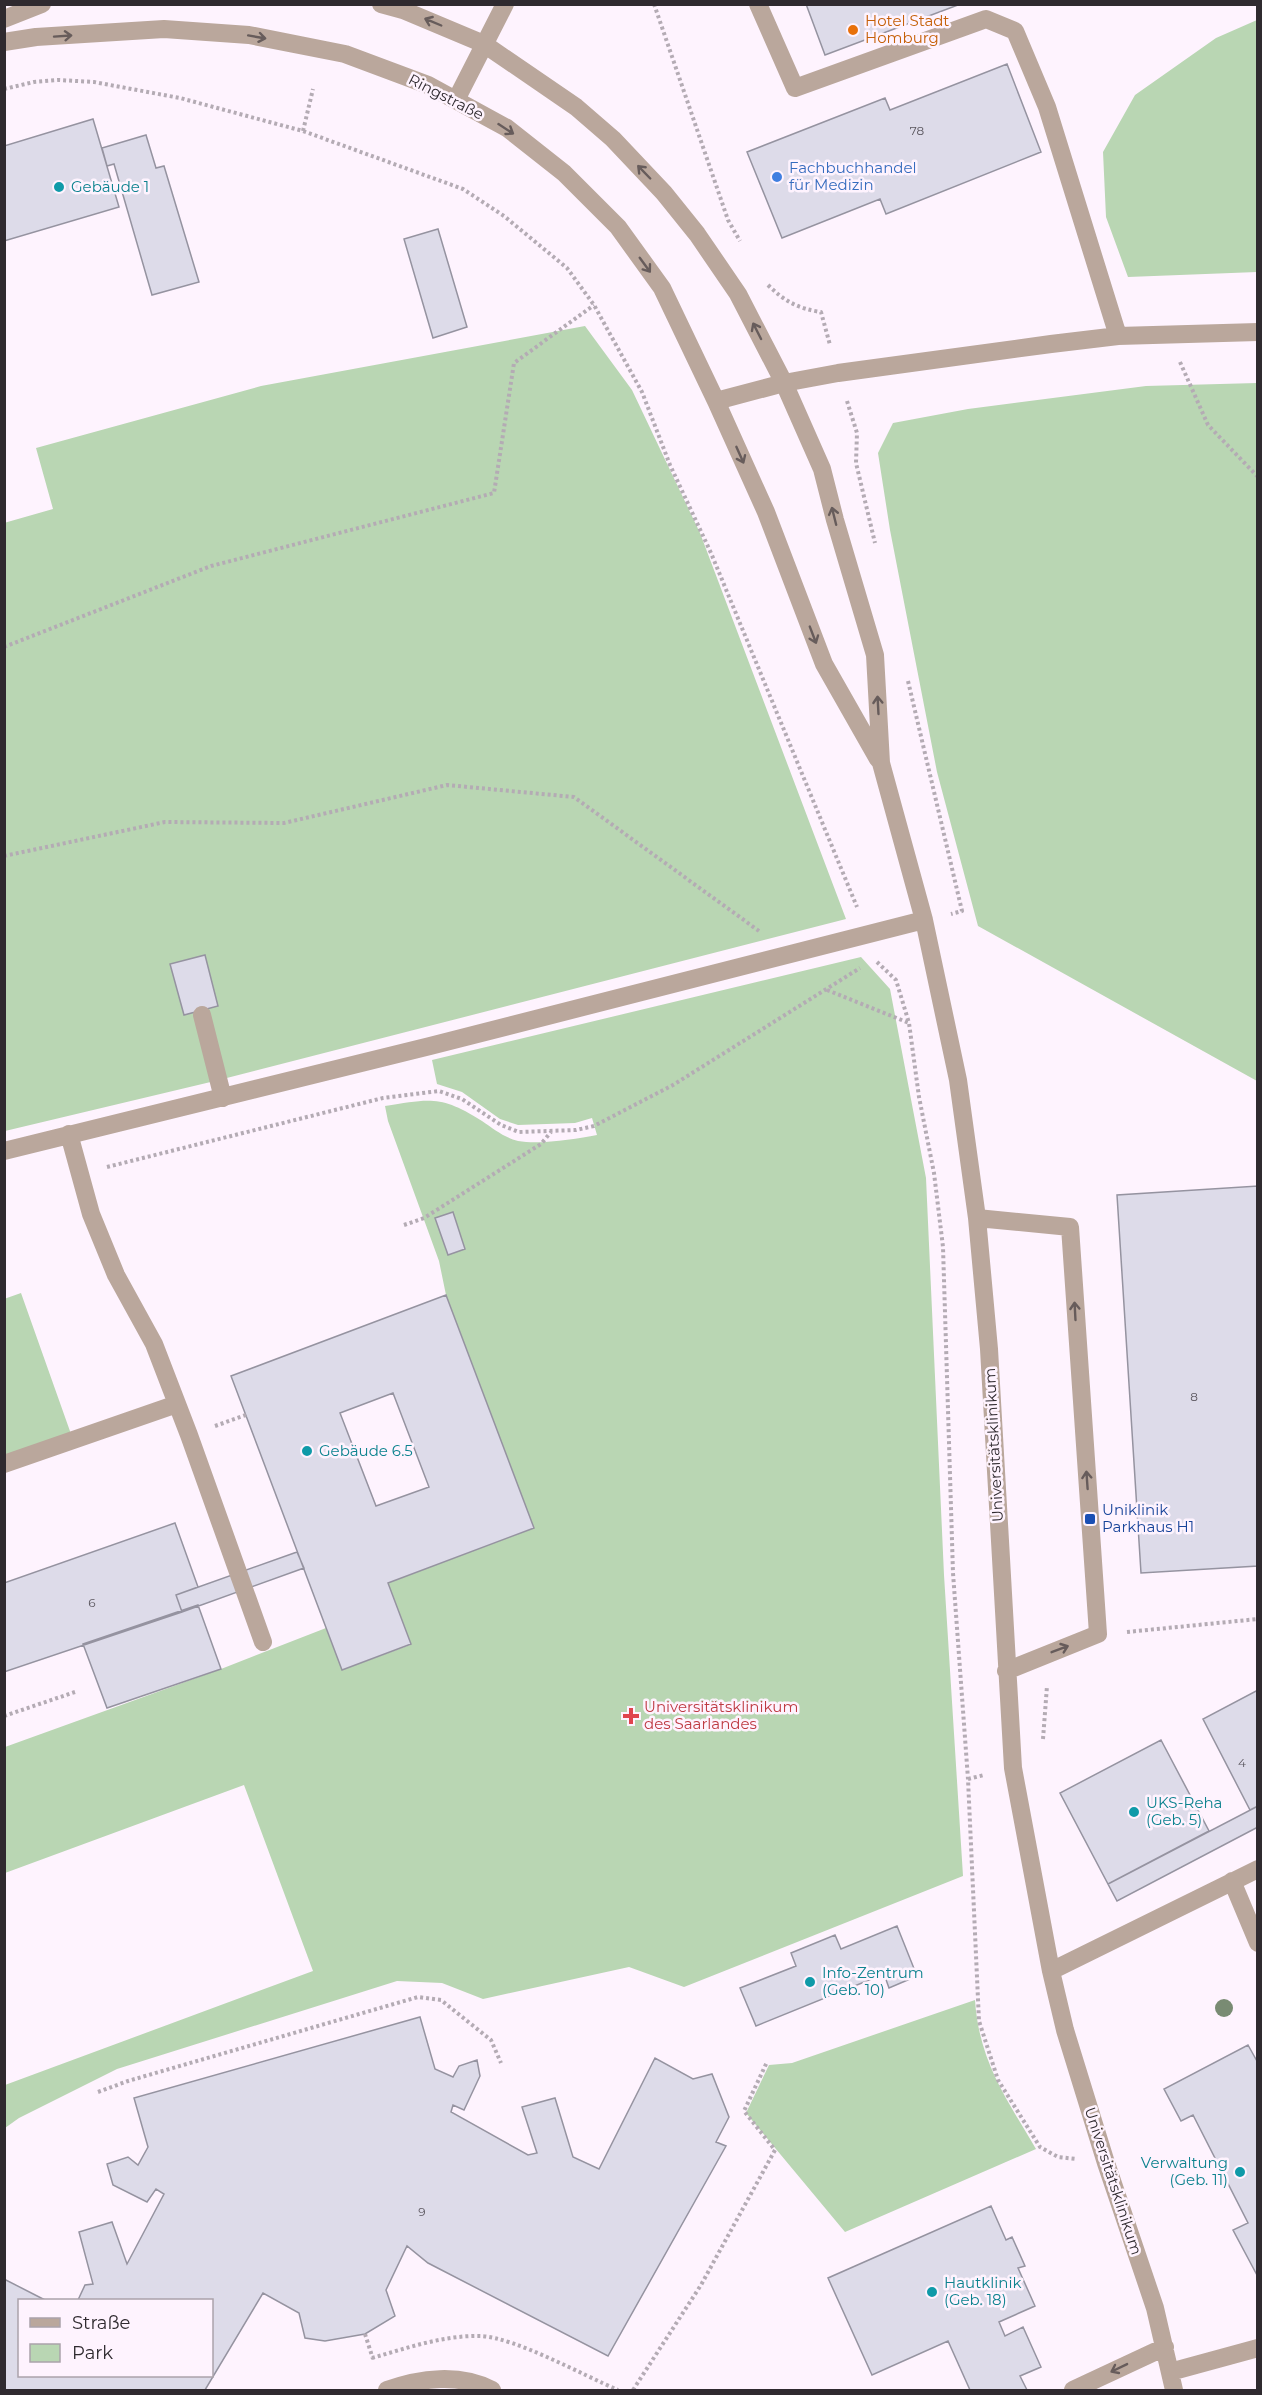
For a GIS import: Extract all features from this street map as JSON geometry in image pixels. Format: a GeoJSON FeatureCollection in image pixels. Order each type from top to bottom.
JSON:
{"type":"FeatureCollection","features":[{"type":"Feature","properties":{"kind":"street"},"geometry":{"type":"LineString","coordinates":[[4,19],[42,4]]}},
{"type":"Feature","properties":{"kind":"street"},"geometry":{"type":"LineString","coordinates":[[381,4],[403,10],[484,44],[576,107],[613,139],[664,193],[738,294],[784,383],[822,469],[875,655],[881,763]]}},
{"type":"Feature","properties":{"kind":"street"},"geometry":{"type":"LineString","coordinates":[[456,100],[505,4]]}},
{"type":"Feature","properties":{"kind":"street"},"geometry":{"type":"LineString","coordinates":[[758,4],[795,88],[983,12],[1015,31],[1038,85],[1079,207],[1118,336]]}},
{"type":"Feature","properties":{"kind":"street","name":"Ringstraße"},"geometry":{"type":"LineString","coordinates":[[4,42],[36,37],[164,29],[249,35],[345,54],[428,85],[456,100],[507,128],[564,173],[618,227],[662,288],[766,512],[824,664],[881,763]]}},
{"type":"Feature","properties":{"kind":"street"},"geometry":{"type":"LineString","coordinates":[[716,401],[784,383],[848,372],[1118,336],[1257,332]]}},
{"type":"Feature","properties":{"kind":"street","name":"Universitätsklinikum"},"geometry":{"type":"LineString","coordinates":[[881,763],[924,920],[958,1080],[977,1218],[989,1349],[1013,1768],[1051,1971],[1072,2052],[1155,2308],[1174,2391]]}},
{"type":"Feature","properties":{"kind":"street"},"geometry":{"type":"LineString","coordinates":[[4,1150],[223,1098],[924,920]]}},
{"type":"Feature","properties":{"kind":"street"},"geometry":{"type":"LineString","coordinates":[[202,1016],[223,1098]]}},
{"type":"Feature","properties":{"kind":"street"},"geometry":{"type":"LineString","coordinates":[[69,1134],[91,1214],[116,1275],[154,1344],[263,1642]]}},
{"type":"Feature","properties":{"kind":"street"},"geometry":{"type":"LineString","coordinates":[[977,1218],[1070,1227],[1098,1634],[1006,1671]]}},
{"type":"Feature","properties":{"kind":"street"},"geometry":{"type":"LineString","coordinates":[[4,1464],[177,1404]]}},
{"type":"Feature","properties":{"kind":"street"},"geometry":{"type":"LineString","coordinates":[[1051,1971],[1257,1869]]}},
{"type":"Feature","properties":{"kind":"street"},"geometry":{"type":"LineString","coordinates":[[1232,1881],[1257,1943]]}},
{"type":"Feature","properties":{"kind":"street"},"geometry":{"type":"LineString","coordinates":[[1073,2391],[1165,2347]]}},
{"type":"Feature","properties":{"kind":"street"},"geometry":{"type":"LineString","coordinates":[[1170,2372],[1257,2348]]}},
{"type":"Feature","properties":{"kind":"street"},"geometry":{"type":"LineString","coordinates":[[387,2391],[403,2384],[456,2378],[479,2383],[492,2391]]}},
{"type":"Feature","properties":{"kind":"path"},"geometry":{"type":"LineString","coordinates":[[654,4],[728,220],[743,247]]}},
{"type":"Feature","properties":{"kind":"path"},"geometry":{"type":"LineString","coordinates":[[4,89],[34,82],[58,80],[94,82],[180,98],[303,131],[454,186],[487,204],[567,268],[594,305],[642,392],[670,465],[711,553],[838,858],[876,962],[896,980],[909,1023],[919,1097],[934,1173],[943,1246],[953,1573],[974,1879],[975,1962],[979,2021],[998,2080],[1040,2147]]}},
{"type":"Feature","properties":{"kind":"path"},"geometry":{"type":"LineString","coordinates":[[303,131],[313,89]]}},
{"type":"Feature","properties":{"kind":"path"},"geometry":{"type":"LineString","coordinates":[[764,280],[784,299],[803,309],[821,312]]}},
{"type":"Feature","properties":{"kind":"path"},"geometry":{"type":"LineString","coordinates":[[4,647],[211,566],[494,493],[514,363],[594,305]]}},
{"type":"Feature","properties":{"kind":"path"},"geometry":{"type":"LineString","coordinates":[[1167,334],[1208,425],[1257,477]]}},
{"type":"Feature","properties":{"kind":"path"},"geometry":{"type":"LineString","coordinates":[[4,856],[165,822],[284,823],[447,785],[574,797],[791,955]]}},
{"type":"Feature","properties":{"kind":"path"},"geometry":{"type":"LineString","coordinates":[[870,964],[876,962]]}},
{"type":"Feature","properties":{"kind":"path"},"geometry":{"type":"LineString","coordinates":[[80,1173],[383,1098],[416,1092],[439,1090],[462,1099],[501,1125],[519,1132],[594,1126],[673,1085],[864,966]]}},
{"type":"Feature","properties":{"kind":"path"},"geometry":{"type":"LineString","coordinates":[[826,990],[909,1023]]}},
{"type":"Feature","properties":{"kind":"path"},"geometry":{"type":"LineString","coordinates":[[404,1225],[424,1218],[541,1144],[551,1131]]}},
{"type":"Feature","properties":{"kind":"path"},"geometry":{"type":"LineString","coordinates":[[1098,1634],[1257,1619]]}},
{"type":"Feature","properties":{"kind":"path"},"geometry":{"type":"LineString","coordinates":[[4,1716],[75,1692]]}},
{"type":"Feature","properties":{"kind":"path"},"geometry":{"type":"LineString","coordinates":[[98,2092],[128,2081],[418,1997],[441,2000],[491,2040],[501,2063]]}},
{"type":"Feature","properties":{"kind":"path"},"geometry":{"type":"LineString","coordinates":[[633,2391],[701,2285],[775,2150],[744,2111],[767,2062]]}},
{"type":"Feature","properties":{"kind":"path"},"geometry":{"type":"LineString","coordinates":[[372,2358],[425,2343],[464,2336],[484,2336],[520,2347],[618,2391]]}},
{"type":"Feature","properties":{"kind":"green space"},"geometry":{"type":"Polygon","coordinates":[[[1257,20],[1257,272],[1128,277],[1106,217],[1103,152],[1135,95],[1216,38],[1257,20]]]}},
{"type":"Feature","properties":{"kind":"green space"},"geometry":{"type":"Polygon","coordinates":[[[585,326],[632,390],[700,533],[846,919],[219,1080],[5,1131],[4,523],[53,509],[36,448],[261,386],[585,326]]]}},
{"type":"Feature","properties":{"kind":"green space"},"geometry":{"type":"Polygon","coordinates":[[[1258,383],[1257,1081],[978,926],[937,772],[890,530],[878,453],[893,423],[968,409],[1146,386],[1258,383]]]}},
{"type":"Feature","properties":{"kind":"green space"},"geometry":{"type":"Polygon","coordinates":[[[861,957],[890,989],[926,1178],[944,1575],[963,1876],[684,1987],[629,1967],[483,1999],[442,1983],[397,1981],[117,2069],[19,2118],[5,2128],[5,2085],[313,1971],[244,1785],[5,1873],[5,1747],[221,1669],[326,1628],[342,1670],[410,1645],[388,1583],[534,1528],[446,1295],[439,1261],[388,1121],[385,1106],[425,1101],[445,1103],[518,1141],[547,1142],[597,1135],[592,1118],[575,1123],[518,1125],[500,1119],[462,1092],[437,1084],[432,1060],[861,957]]]}},
{"type":"Feature","properties":{"kind":"green space"},"geometry":{"type":"Polygon","coordinates":[[[21,1293],[71,1434],[4,1458],[4,1299],[21,1293]]]}},
{"type":"Feature","properties":{"kind":"green space"},"geometry":{"type":"Polygon","coordinates":[[[975,2000],[982,2042],[988,2061],[1005,2096],[1036,2149],[845,2232],[746,2113],[769,2065],[792,2063],[975,2000]]]}},
{"type":"Feature","properties":{"kind":"building","name":"Hotel Stadt Homburg"},"geometry":{"type":"Polygon","coordinates":[[[806,4],[958,4],[958,5],[825,55],[806,4]]]}},
{"type":"Feature","properties":{"kind":"building"},"geometry":{"type":"Polygon","coordinates":[[[1007,64],[1041,152],[886,214],[880,199],[782,238],[747,152],[885,98],[890,110],[1007,64]]]}},
{"type":"Feature","properties":{"kind":"building","name":"Gebäude 1"},"geometry":{"type":"Polygon","coordinates":[[[93,119],[119,207],[4,241],[4,146],[93,119]]]}},
{"type":"Feature","properties":{"kind":"building"},"geometry":{"type":"Polygon","coordinates":[[[146,135],[156,168],[164,166],[199,282],[152,295],[114,164],[107,166],[102,148],[146,135]]]}},
{"type":"Feature","properties":{"kind":"building"},"geometry":{"type":"Polygon","coordinates":[[[438,229],[467,327],[433,338],[404,239],[438,229]]]}},
{"type":"Feature","properties":{"kind":"building"},"geometry":{"type":"Polygon","coordinates":[[[205,955],[218,1006],[184,1015],[170,964],[205,955]]]}},
{"type":"Feature","properties":{"kind":"building"},"geometry":{"type":"Polygon","coordinates":[[[1258,1186],[1258,1566],[1141,1573],[1117,1195],[1258,1186]]]}},
{"type":"Feature","properties":{"kind":"building"},"geometry":{"type":"Polygon","coordinates":[[[453,1212],[465,1249],[448,1255],[435,1218],[453,1212]]]}},
{"type":"Feature","properties":{"kind":"building","name":"Gebäude 6.5"},"geometry":{"type":"Polygon","coordinates":[[[446,1295],[534,1528],[388,1583],[411,1644],[342,1670],[231,1376],[446,1295]],[[393,1393],[340,1413],[376,1506],[429,1487],[393,1393]]]}},
{"type":"Feature","properties":{"kind":"building"},"geometry":{"type":"Polygon","coordinates":[[[175,1523],[198,1587],[176,1595],[182,1612],[4,1672],[4,1583],[175,1523]]]}},
{"type":"Feature","properties":{"kind":"building"},"geometry":{"type":"Polygon","coordinates":[[[297,1552],[304,1568],[182,1612],[176,1595],[297,1552]]]}},
{"type":"Feature","properties":{"kind":"building"},"geometry":{"type":"Polygon","coordinates":[[[198,1605],[221,1669],[107,1708],[83,1644],[198,1605]]]}},
{"type":"Feature","properties":{"kind":"building"},"geometry":{"type":"Polygon","coordinates":[[[1258,1690],[1258,1806],[1250,1810],[1203,1719],[1258,1690]]]}},
{"type":"Feature","properties":{"kind":"building","name":"UKS-Reha (Geb. 5)"},"geometry":{"type":"Polygon","coordinates":[[[1161,1740],[1209,1831],[1108,1884],[1060,1793],[1161,1740]]]}},
{"type":"Feature","properties":{"kind":"building"},"geometry":{"type":"Polygon","coordinates":[[[1258,1806],[1258,1827],[1117,1901],[1108,1884],[1258,1806]]]}},
{"type":"Feature","properties":{"kind":"building","name":"Info-Zentrum (Geb. 10)"},"geometry":{"type":"Polygon","coordinates":[[[897,1926],[917,1976],[889,1988],[884,1974],[756,2026],[740,1988],[796,1966],[791,1953],[835,1935],[841,1949],[897,1926]]]}},
{"type":"Feature","properties":{"kind":"building"},"geometry":{"type":"Polygon","coordinates":[[[420,2017],[435,2069],[453,2077],[459,2066],[477,2060],[480,2076],[464,2110],[453,2105],[451,2112],[528,2155],[537,2153],[522,2107],[555,2098],[573,2157],[599,2169],[655,2058],[693,2079],[712,2074],[729,2117],[716,2142],[726,2146],[608,2356],[428,2263],[407,2246],[386,2290],[395,2316],[365,2334],[325,2341],[305,2338],[299,2313],[263,2293],[213,2377],[213,2299],[78,2299],[85,2285],[93,2284],[79,2232],[112,2222],[127,2264],[164,2194],[156,2189],[147,2202],[113,2185],[107,2164],[128,2157],[138,2165],[148,2147],[134,2098],[420,2017]]]}},
{"type":"Feature","properties":{"kind":"building","name":"Verwaltung (Geb. 11)"},"geometry":{"type":"Polygon","coordinates":[[[1248,2045],[1258,2063],[1258,2277],[1233,2230],[1248,2223],[1193,2115],[1181,2121],[1164,2089],[1248,2045]]]}},
{"type":"Feature","properties":{"kind":"building","name":"Hautklinik (Geb. 18)"},"geometry":{"type":"Polygon","coordinates":[[[991,2206],[1006,2240],[1012,2237],[1025,2266],[1018,2268],[1035,2306],[999,2322],[1005,2336],[1023,2327],[1041,2367],[1020,2376],[1027,2390],[970,2390],[948,2341],[872,2375],[828,2278],[991,2206]]]}},
{"type":"Feature","properties":{"kind":"building"},"geometry":{"type":"Polygon","coordinates":[[[4,2279],[43,2299],[18,2299],[18,2377],[213,2377],[205,2390],[4,2390],[4,2279]]]}},
{"type":"Feature","properties":{"kind":"place","name":"Hotel Stadt Homburg"},"geometry":{"type":"Point","coordinates":[853,30]}},
{"type":"Feature","properties":{"kind":"place","name":"Fachbuchhandel für Medizin"},"geometry":{"type":"Point","coordinates":[777,177]}},
{"type":"Feature","properties":{"kind":"place","name":"Gebäude 1"},"geometry":{"type":"Point","coordinates":[59,187]}},
{"type":"Feature","properties":{"kind":"place","name":"Gebäude 6.5"},"geometry":{"type":"Point","coordinates":[307,1451]}},
{"type":"Feature","properties":{"kind":"place","name":"Uniklinik Parkhaus H1"},"geometry":{"type":"Point","coordinates":[1090,1519]}},
{"type":"Feature","properties":{"kind":"place","name":"Universitätsklinikum des Saarlandes"},"geometry":{"type":"Point","coordinates":[631,1716]}},
{"type":"Feature","properties":{"kind":"place","name":"UKS-Reha (Geb. 5)"},"geometry":{"type":"Point","coordinates":[1134,1812]}},
{"type":"Feature","properties":{"kind":"place","name":"Info-Zentrum (Geb. 10)"},"geometry":{"type":"Point","coordinates":[810,1982]}},
{"type":"Feature","properties":{"kind":"place","name":"Verwaltung (Geb. 11)"},"geometry":{"type":"Point","coordinates":[1240,2172]}},
{"type":"Feature","properties":{"kind":"place","name":"Hautklinik (Geb. 18)"},"geometry":{"type":"Point","coordinates":[932,2292]}}]}
